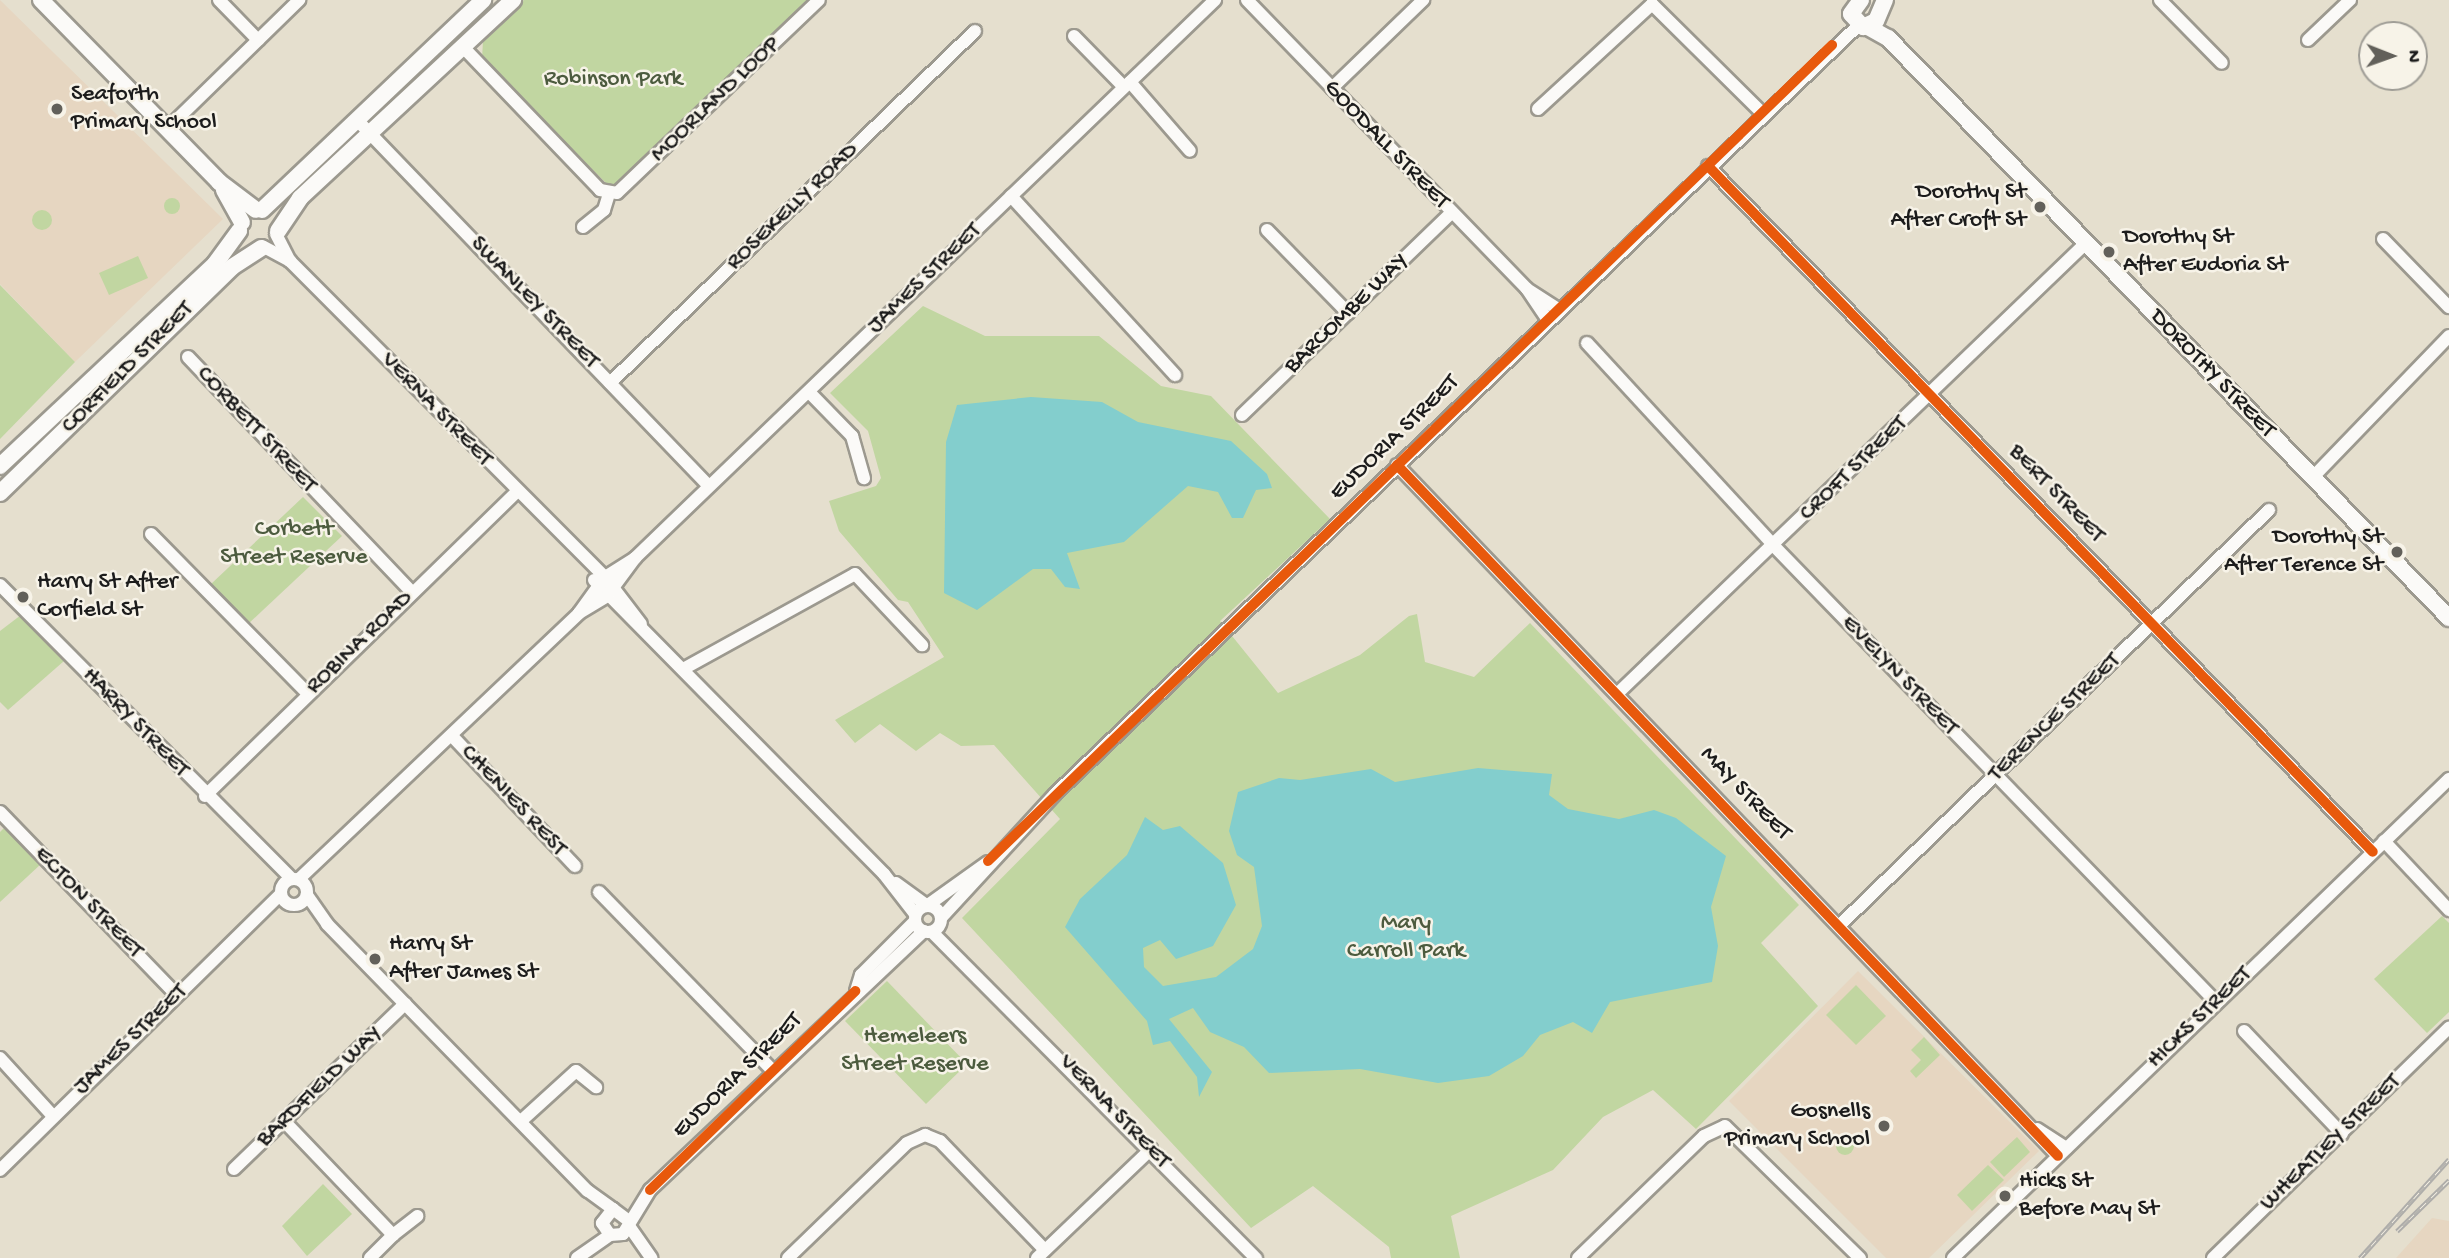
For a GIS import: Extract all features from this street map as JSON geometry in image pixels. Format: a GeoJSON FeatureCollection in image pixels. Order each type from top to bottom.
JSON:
{"type":"FeatureCollection","features":[{"type":"Feature","properties":{"kind":"main road"},"geometry":{"type":"LineString","coordinates":[[41,0],[219,182],[259,210],[274,216],[277,232]]}},
{"type":"Feature","properties":{"kind":"main road"},"geometry":{"type":"LineString","coordinates":[[241,227],[359,122],[483,0]]}},
{"type":"Feature","properties":{"kind":"main road"},"geometry":{"type":"LineString","coordinates":[[219,182],[247,245],[262,248],[277,232],[300,198],[372,136],[513,0]]}},
{"type":"Feature","properties":{"kind":"main road","name":"DOROTHY STREET"},"geometry":{"type":"LineString","coordinates":[[1864,10],[1888,38],[2449,618]]}},
{"type":"Feature","properties":{"kind":"main road","name":"CORFIELD STREET"},"geometry":{"type":"LineString","coordinates":[[0,466],[81,386],[215,264],[241,227]]}},
{"type":"Feature","properties":{"kind":"main road","name":"CORFIELD STREET"},"geometry":{"type":"LineString","coordinates":[[0,493],[232,267],[262,248]]}},
{"type":"Feature","properties":{"kind":"main road"},"geometry":{"type":"LineString","coordinates":[[81,386],[95,393],[127,360],[139,358]]}},
{"type":"Feature","properties":{"kind":"street"},"geometry":{"type":"LineString","coordinates":[[219,0],[258,40]]}},
{"type":"Feature","properties":{"kind":"street"},"geometry":{"type":"LineString","coordinates":[[167,129],[299,0]]}},
{"type":"Feature","properties":{"kind":"street","name":"MOORLAND LOOP"},"geometry":{"type":"LineString","coordinates":[[583,227],[604,210],[609,194],[623,190],[819,0]]}},
{"type":"Feature","properties":{"kind":"street","name":"JAMES STREET"},"geometry":{"type":"LineString","coordinates":[[0,1170],[176,993],[295,891],[579,613],[611,592],[635,558],[708,485],[809,392],[1215,0]]}},
{"type":"Feature","properties":{"kind":"street","name":"GOODALL STREET"},"geometry":{"type":"LineString","coordinates":[[1247,0],[1527,289],[1548,320]]}},
{"type":"Feature","properties":{"kind":"street"},"geometry":{"type":"LineString","coordinates":[[1332,88],[1423,0]]}},
{"type":"Feature","properties":{"kind":"street"},"geometry":{"type":"LineString","coordinates":[[2160,0],[2222,63]]}},
{"type":"Feature","properties":{"kind":"street"},"geometry":{"type":"LineString","coordinates":[[2308,40],[2350,0]]}},
{"type":"Feature","properties":{"kind":"street"},"geometry":{"type":"LineString","coordinates":[[1538,108],[1652,4],[1762,113]]}},
{"type":"Feature","properties":{"kind":"street","name":"EUDORIA STREET"},"geometry":{"type":"LineString","coordinates":[[615,1235],[629,1223],[650,1190],[856,991],[861,975],[928,923],[988,861],[1708,166],[1832,45],[1864,10]]}},
{"type":"Feature","properties":{"kind":"street","name":"ROSEKELLY ROAD"},"geometry":{"type":"LineString","coordinates":[[610,383],[975,31]]}},
{"type":"Feature","properties":{"kind":"street"},"geometry":{"type":"LineString","coordinates":[[1074,36],[1127,85],[1190,151]]}},
{"type":"Feature","properties":{"kind":"street"},"geometry":{"type":"LineString","coordinates":[[463,47],[609,194]]}},
{"type":"Feature","properties":{"kind":"street","name":"SWANLEY STREET"},"geometry":{"type":"LineString","coordinates":[[359,122],[708,485]]}},
{"type":"Feature","properties":{"kind":"street","name":"BERT STREET"},"geometry":{"type":"LineString","coordinates":[[1708,166],[2373,852]]}},
{"type":"Feature","properties":{"kind":"street"},"geometry":{"type":"LineString","coordinates":[[1011,196],[1175,375]]}},
{"type":"Feature","properties":{"kind":"street","name":"BARCOMBE WAY"},"geometry":{"type":"LineString","coordinates":[[1242,415],[1452,212]]}},
{"type":"Feature","properties":{"kind":"street"},"geometry":{"type":"LineString","coordinates":[[1267,230],[1348,313]]}},
{"type":"Feature","properties":{"kind":"street","name":"VERNA STREET"},"geometry":{"type":"LineString","coordinates":[[277,232],[290,261],[581,558],[928,923],[1256,1258]]}},
{"type":"Feature","properties":{"kind":"street"},"geometry":{"type":"LineString","coordinates":[[2383,239],[2449,307]]}},
{"type":"Feature","properties":{"kind":"street","name":"CROFT STREET"},"geometry":{"type":"LineString","coordinates":[[1618,693],[1931,396],[2086,243]]}},
{"type":"Feature","properties":{"kind":"street","name":"VERNA STREET"},"geometry":{"type":"LineString","coordinates":[[262,248],[290,261]]}},
{"type":"Feature","properties":{"kind":"street","name":"GOODALL STREET"},"geometry":{"type":"LineString","coordinates":[[1527,289],[1558,309]]}},
{"type":"Feature","properties":{"kind":"street"},"geometry":{"type":"LineString","coordinates":[[2309,473],[2449,336]]}},
{"type":"Feature","properties":{"kind":"street","name":"EVELYN STREET"},"geometry":{"type":"LineString","coordinates":[[1587,343],[1774,546],[2217,1003]]}},
{"type":"Feature","properties":{"kind":"street","name":"CORBETT STREET"},"geometry":{"type":"LineString","coordinates":[[188,357],[412,592]]}},
{"type":"Feature","properties":{"kind":"street"},"geometry":{"type":"LineString","coordinates":[[809,392],[860,448],[864,478]]}},
{"type":"Feature","properties":{"kind":"street","name":"MAY STREET"},"geometry":{"type":"LineString","coordinates":[[1397,465],[2062,1152]]}},
{"type":"Feature","properties":{"kind":"street","name":"ROBINA ROAD"},"geometry":{"type":"LineString","coordinates":[[205,796],[516,492]]}},
{"type":"Feature","properties":{"kind":"street","name":"TERENCE STREET"},"geometry":{"type":"LineString","coordinates":[[1840,925],[2269,510]]}},
{"type":"Feature","properties":{"kind":"street"},"geometry":{"type":"LineString","coordinates":[[151,534],[307,694]]}},
{"type":"Feature","properties":{"kind":"street","name":"JAMES STREET"},"geometry":{"type":"LineString","coordinates":[[579,613],[601,581],[635,558]]}},
{"type":"Feature","properties":{"kind":"street"},"geometry":{"type":"LineString","coordinates":[[685,668],[855,574],[902,620],[922,645]]}},
{"type":"Feature","properties":{"kind":"street","name":"HARRY STREET"},"geometry":{"type":"LineString","coordinates":[[0,585],[588,1191],[616,1209],[629,1223]]}},
{"type":"Feature","properties":{"kind":"street","name":"CHENIES REST"},"geometry":{"type":"LineString","coordinates":[[452,736],[575,866]]}},
{"type":"Feature","properties":{"kind":"street","name":"HICKS STREET"},"geometry":{"type":"LineString","coordinates":[[1952,1258],[2449,779]]}},
{"type":"Feature","properties":{"kind":"street","name":"ECTON STREET"},"geometry":{"type":"LineString","coordinates":[[0,812],[176,993]]}},
{"type":"Feature","properties":{"kind":"street"},"geometry":{"type":"LineString","coordinates":[[2384,841],[2449,910]]}},
{"type":"Feature","properties":{"kind":"street","name":"EUDORIA STREET"},"geometry":{"type":"LineString","coordinates":[[928,923],[927,905],[988,861]]}},
{"type":"Feature","properties":{"kind":"street","name":"VERNA STREET"},"geometry":{"type":"LineString","coordinates":[[884,874],[927,905],[928,923]]}},
{"type":"Feature","properties":{"kind":"street"},"geometry":{"type":"LineString","coordinates":[[599,892],[773,1072]]}},
{"type":"Feature","properties":{"kind":"street","name":"BARDFIELD WAY"},"geometry":{"type":"LineString","coordinates":[[234,1169],[405,1004]]}},
{"type":"Feature","properties":{"kind":"street","name":"WHEATLEY STREET"},"geometry":{"type":"LineString","coordinates":[[2214,1258],[2449,1028]]}},
{"type":"Feature","properties":{"kind":"street"},"geometry":{"type":"LineString","coordinates":[[2244,1031],[2342,1134]]}},
{"type":"Feature","properties":{"kind":"street"},"geometry":{"type":"LineString","coordinates":[[0,1058],[54,1116]]}},
{"type":"Feature","properties":{"kind":"street"},"geometry":{"type":"LineString","coordinates":[[521,1121],[570,1073],[588,1075],[596,1087]]}},
{"type":"Feature","properties":{"kind":"street"},"geometry":{"type":"LineString","coordinates":[[284,1121],[393,1235]]}},
{"type":"Feature","properties":{"kind":"street"},"geometry":{"type":"LineString","coordinates":[[1578,1258],[1704,1136],[1725,1126],[1860,1258]]}},
{"type":"Feature","properties":{"kind":"street"},"geometry":{"type":"LineString","coordinates":[[788,1258],[907,1143],[925,1135],[940,1141],[1041,1254],[1151,1149]]}},
{"type":"Feature","properties":{"kind":"street","name":"EUDORIA STREET"},"geometry":{"type":"LineString","coordinates":[[602,1221],[616,1209],[650,1190]]}},
{"type":"Feature","properties":{"kind":"street","name":"HARRY STREET"},"geometry":{"type":"LineString","coordinates":[[588,1191],[602,1221],[615,1235]]}},
{"type":"Feature","properties":{"kind":"street"},"geometry":{"type":"LineString","coordinates":[[370,1258],[417,1216]]}},
{"type":"Feature","properties":{"kind":"street"},"geometry":{"type":"LineString","coordinates":[[577,1258],[588,1247],[602,1221]]}},
{"type":"Feature","properties":{"kind":"street"},"geometry":{"type":"LineString","coordinates":[[629,1223],[650,1257]]}},
{"type":"Feature","properties":{"kind":"street"},"geometry":{"type":"LineString","coordinates":[[588,1247],[615,1235],[650,1257]]}},
{"type":"Feature","properties":{"kind":"shaded area","name":"Seaforth Primary School"},"geometry":{"type":"Polygon","coordinates":[[[0,0],[223,219],[75,362],[0,284],[0,0]]]}},
{"type":"Feature","properties":{"kind":"shaded area","name":"Gosnells Primary School"},"geometry":{"type":"Polygon","coordinates":[[[1858,971],[2039,1151],[1929,1258],[1886,1258],[1729,1101],[1858,971]]]}},
{"type":"Feature","properties":{"kind":"shaded area"},"geometry":{"type":"Polygon","coordinates":[[[2432,1218],[2449,1221],[2449,1258],[2396,1258],[2432,1218]]]}},
{"type":"Feature","properties":{"kind":"green space","name":"Robinson Park"},"geometry":{"type":"Polygon","coordinates":[[[524,0],[813,0],[611,188],[482,60],[483,40],[524,0]]]}},
{"type":"Feature","properties":{"kind":"green space"},"geometry":{"type":"Polygon","coordinates":[[[169,198],[175,198],[180,206],[178,212],[169,214],[164,209],[164,203],[169,198]]]}},
{"type":"Feature","properties":{"kind":"green space"},"geometry":{"type":"Polygon","coordinates":[[[38,210],[46,210],[52,220],[46,230],[38,230],[32,224],[32,216],[38,210]]]}},
{"type":"Feature","properties":{"kind":"green space"},"geometry":{"type":"Polygon","coordinates":[[[138,256],[148,278],[109,295],[99,273],[138,256]]]}},
{"type":"Feature","properties":{"kind":"green space"},"geometry":{"type":"Polygon","coordinates":[[[0,285],[75,362],[0,439],[0,285]]]}},
{"type":"Feature","properties":{"kind":"green space","name":"Mary Carroll Park"},"geometry":{"type":"Polygon","coordinates":[[[923,306],[985,336],[1099,336],[1161,386],[1211,396],[1330,519],[1220,621],[1278,693],[1360,655],[1409,616],[1417,614],[1425,662],[1474,677],[1530,623],[1799,905],[1761,943],[1818,1006],[1696,1129],[1653,1090],[1603,1117],[1553,1170],[1451,1216],[1460,1258],[1391,1258],[1389,1247],[1313,1186],[1251,1228],[962,918],[1060,819],[994,745],[961,746],[940,733],[916,751],[880,724],[855,743],[835,720],[944,657],[908,602],[898,600],[839,531],[829,501],[876,486],[881,478],[868,431],[830,393],[923,306]]]}},
{"type":"Feature","properties":{"kind":"green space","name":"Corbett Street Reserve"},"geometry":{"type":"Polygon","coordinates":[[[303,497],[342,536],[247,625],[210,585],[303,497]]]}},
{"type":"Feature","properties":{"kind":"green space"},"geometry":{"type":"Polygon","coordinates":[[[21,615],[64,661],[8,710],[0,702],[0,631],[21,615]]]}},
{"type":"Feature","properties":{"kind":"green space"},"geometry":{"type":"Polygon","coordinates":[[[5,827],[41,864],[0,902],[0,832],[5,827]]]}},
{"type":"Feature","properties":{"kind":"green space"},"geometry":{"type":"Polygon","coordinates":[[[2442,916],[2449,923],[2449,1012],[2427,1033],[2374,979],[2442,916]]]}},
{"type":"Feature","properties":{"kind":"green space","name":"Hemeleers Street Reserve"},"geometry":{"type":"Polygon","coordinates":[[[887,981],[967,1064],[926,1104],[845,1021],[887,981]]]}},
{"type":"Feature","properties":{"kind":"green space"},"geometry":{"type":"Polygon","coordinates":[[[1856,985],[1886,1016],[1856,1045],[1826,1015],[1856,985]]]}},
{"type":"Feature","properties":{"kind":"green space"},"geometry":{"type":"Polygon","coordinates":[[[1924,1037],[1940,1055],[1916,1078],[1910,1071],[1921,1060],[1911,1050],[1924,1037]]]}},
{"type":"Feature","properties":{"kind":"green space"},"geometry":{"type":"Polygon","coordinates":[[[1845,1137],[1853,1142],[1854,1146],[1849,1154],[1845,1155],[1837,1150],[1836,1146],[1841,1138],[1845,1137]]]}},
{"type":"Feature","properties":{"kind":"green space"},"geometry":{"type":"Polygon","coordinates":[[[2017,1137],[2030,1152],[2004,1177],[1990,1162],[2017,1137]]]}},
{"type":"Feature","properties":{"kind":"green space"},"geometry":{"type":"Polygon","coordinates":[[[1988,1165],[2004,1180],[1972,1211],[1957,1195],[1988,1165]]]}},
{"type":"Feature","properties":{"kind":"green space"},"geometry":{"type":"Polygon","coordinates":[[[323,1184],[352,1214],[307,1256],[282,1226],[323,1184]]]}},
{"type":"Feature","properties":{"kind":"water"},"geometry":{"type":"Polygon","coordinates":[[[1031,397],[1102,402],[1138,422],[1231,441],[1267,474],[1272,488],[1256,490],[1243,518],[1232,518],[1218,492],[1188,486],[1124,542],[1067,553],[1080,589],[1065,587],[1051,569],[1033,569],[977,610],[944,593],[946,442],[957,405],[1031,397]]]}},
{"type":"Feature","properties":{"kind":"water"},"geometry":{"type":"Polygon","coordinates":[[[1478,768],[1552,774],[1549,795],[1568,809],[1619,819],[1654,810],[1676,818],[1726,856],[1711,907],[1718,946],[1712,982],[1610,1002],[1592,1033],[1573,1022],[1540,1035],[1523,1056],[1489,1076],[1438,1083],[1360,1069],[1269,1073],[1244,1047],[1210,1032],[1193,1008],[1169,1019],[1212,1072],[1199,1097],[1197,1077],[1170,1041],[1153,1045],[1147,1021],[1065,927],[1080,899],[1127,855],[1145,817],[1163,830],[1180,826],[1223,863],[1236,905],[1213,946],[1176,959],[1160,940],[1143,948],[1144,967],[1163,986],[1216,977],[1253,949],[1262,926],[1254,867],[1237,855],[1229,831],[1238,792],[1279,778],[1300,780],[1371,769],[1395,782],[1478,768]]]}},
{"type":"Feature","properties":{"kind":"railway"},"geometry":{"type":"LineString","coordinates":[[2360,1258],[2449,1159]]}},
{"type":"Feature","properties":{"kind":"railway"},"geometry":{"type":"LineString","coordinates":[[2397,1231],[2449,1180]]}},
{"type":"Feature","properties":{"kind":"cycle path"},"geometry":{"type":"LineString","coordinates":[[988,861],[1832,45]]}},
{"type":"Feature","properties":{"kind":"cycle path"},"geometry":{"type":"LineString","coordinates":[[1708,166],[2373,852]]}},
{"type":"Feature","properties":{"kind":"cycle path"},"geometry":{"type":"LineString","coordinates":[[1397,465],[2058,1156]]}},
{"type":"Feature","properties":{"kind":"cycle path"},"geometry":{"type":"LineString","coordinates":[[650,1190],[855,991]]}},
{"type":"Feature","properties":{"kind":"place","name":"Seaforth Primary School"},"geometry":{"type":"Point","coordinates":[57,109]}},
{"type":"Feature","properties":{"kind":"place","name":"Dorothy St After Croft St"},"geometry":{"type":"Point","coordinates":[2040,207]}},
{"type":"Feature","properties":{"kind":"place","name":"Dorothy St After Eudoria St"},"geometry":{"type":"Point","coordinates":[2109,252]}},
{"type":"Feature","properties":{"kind":"place","name":"Dorothy St After Terence St"},"geometry":{"type":"Point","coordinates":[2397,552]}},
{"type":"Feature","properties":{"kind":"place","name":"Harry St After Corfield St"},"geometry":{"type":"Point","coordinates":[23,597]}},
{"type":"Feature","properties":{"kind":"place","name":"Harry St After James St"},"geometry":{"type":"Point","coordinates":[375,959]}},
{"type":"Feature","properties":{"kind":"place","name":"Gosnells Primary School"},"geometry":{"type":"Point","coordinates":[1884,1126]}},
{"type":"Feature","properties":{"kind":"place","name":"Hicks St Before May St"},"geometry":{"type":"Point","coordinates":[2005,1196]}}]}
